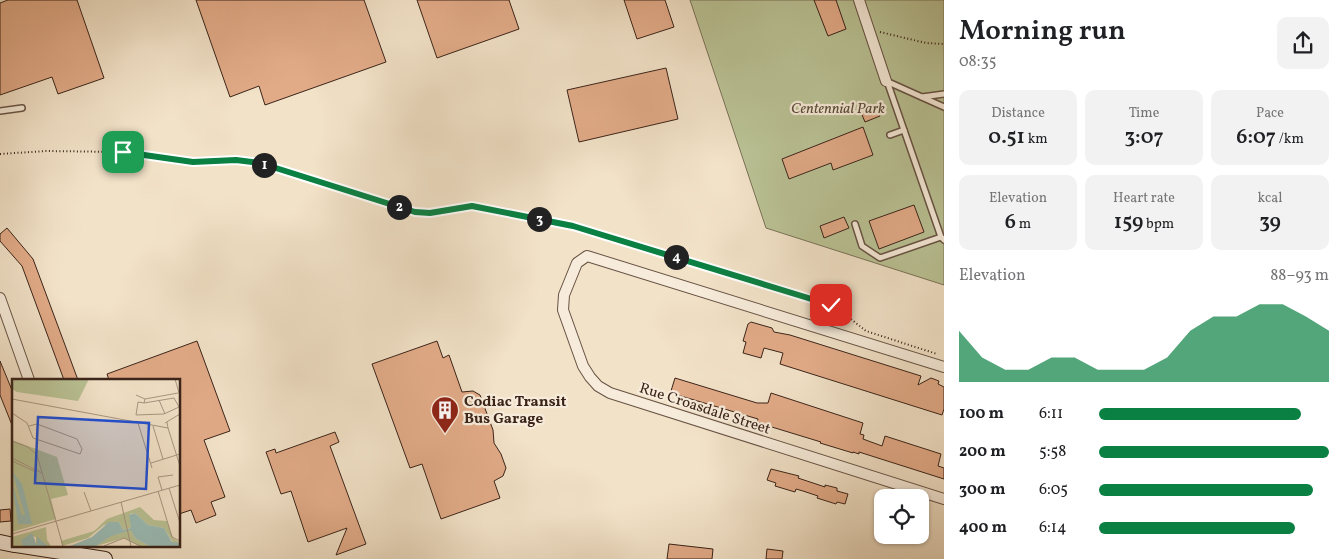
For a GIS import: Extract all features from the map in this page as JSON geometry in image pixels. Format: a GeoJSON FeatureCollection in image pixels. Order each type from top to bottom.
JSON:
{"type":"FeatureCollection","features":[{"type":"Feature","properties":{"kind":"main road"},"geometry":{"type":"LineString","coordinates":[[24,546],[96,554]]}},
{"type":"Feature","properties":{"kind":"street"},"geometry":{"type":"LineString","coordinates":[[860,0],[886,80]]}},
{"type":"Feature","properties":{"kind":"street","name":"Rue Croasdale Street"},"geometry":{"type":"LineString","coordinates":[[944,367],[587,256],[577,263],[564,295],[563,310],[583,366],[598,386],[610,393],[944,499]]}},
{"type":"Feature","properties":{"kind":"street"},"geometry":{"type":"LineString","coordinates":[[0,298],[29,379]]}},
{"type":"Feature","properties":{"kind":"lane"},"geometry":{"type":"LineString","coordinates":[[886,80],[944,107]]}},
{"type":"Feature","properties":{"kind":"lane"},"geometry":{"type":"LineString","coordinates":[[855,224],[862,246],[880,258],[943,238],[886,80]]}},
{"type":"Feature","properties":{"kind":"lane"},"geometry":{"type":"LineString","coordinates":[[922,97],[944,94]]}},
{"type":"Feature","properties":{"kind":"lane"},"geometry":{"type":"LineString","coordinates":[[0,112],[22,108]]}},
{"type":"Feature","properties":{"kind":"lane"},"geometry":{"type":"LineString","coordinates":[[890,135],[904,130]]}},
{"type":"Feature","properties":{"kind":"path"},"geometry":{"type":"LineString","coordinates":[[870,30],[890,33],[926,43],[944,44]]}},
{"type":"Feature","properties":{"kind":"path"},"geometry":{"type":"LineString","coordinates":[[0,154],[123,152],[193,162],[247,161],[276,168],[415,212],[430,213],[472,206],[573,226],[831,305],[866,330],[944,356]]}},
{"type":"Feature","properties":{"kind":"green space","name":"Centennial Park"},"geometry":{"type":"Polygon","coordinates":[[[690,0],[944,0],[944,285],[766,228],[690,0]]]}},
{"type":"Feature","properties":{"kind":"building"},"geometry":{"type":"Polygon","coordinates":[[[8,0],[77,0],[104,78],[58,94],[52,77],[0,95],[0,3],[8,0]]]}},
{"type":"Feature","properties":{"kind":"building"},"geometry":{"type":"Polygon","coordinates":[[[196,0],[364,0],[386,62],[265,105],[259,86],[230,97],[196,0]]]}},
{"type":"Feature","properties":{"kind":"building"},"geometry":{"type":"Polygon","coordinates":[[[417,0],[509,0],[519,29],[437,58],[417,0]]]}},
{"type":"Feature","properties":{"kind":"building"},"geometry":{"type":"Polygon","coordinates":[[[624,0],[665,0],[674,27],[637,39],[624,0]]]}},
{"type":"Feature","properties":{"kind":"building"},"geometry":{"type":"Polygon","coordinates":[[[814,0],[836,0],[846,29],[828,36],[814,0]]]}},
{"type":"Feature","properties":{"kind":"building"},"geometry":{"type":"Polygon","coordinates":[[[666,68],[678,119],[579,142],[567,90],[666,68]]]}},
{"type":"Feature","properties":{"kind":"building"},"geometry":{"type":"Polygon","coordinates":[[[876,105],[880,116],[865,122],[860,110],[876,105]]]}},
{"type":"Feature","properties":{"kind":"building"},"geometry":{"type":"Polygon","coordinates":[[[863,127],[873,155],[833,170],[831,163],[789,179],[782,159],[863,127]]]}},
{"type":"Feature","properties":{"kind":"building"},"geometry":{"type":"Polygon","coordinates":[[[914,205],[924,232],[879,249],[869,221],[914,205]]]}},
{"type":"Feature","properties":{"kind":"building"},"geometry":{"type":"Polygon","coordinates":[[[844,217],[849,228],[824,238],[820,226],[844,217]]]}},
{"type":"Feature","properties":{"kind":"building"},"geometry":{"type":"Polygon","coordinates":[[[7,228],[33,259],[78,379],[64,379],[22,266],[0,241],[0,234],[7,228]]]}},
{"type":"Feature","properties":{"kind":"building"},"geometry":{"type":"Polygon","coordinates":[[[751,322],[772,328],[774,332],[790,335],[921,376],[918,385],[931,378],[939,381],[938,384],[944,387],[944,409],[942,415],[780,364],[783,353],[764,348],[761,358],[743,353],[746,342],[743,341],[748,324],[751,322]]]}},
{"type":"Feature","properties":{"kind":"building"},"geometry":{"type":"Polygon","coordinates":[[[197,341],[230,431],[204,440],[225,497],[211,502],[216,515],[196,523],[191,510],[180,514],[180,379],[109,379],[107,374],[197,341]]]}},
{"type":"Feature","properties":{"kind":"building","name":"Codiac Transit Bus Garage"},"geometry":{"type":"Polygon","coordinates":[[[437,341],[443,358],[449,355],[462,392],[473,391],[480,395],[493,430],[494,443],[501,454],[506,468],[503,476],[494,481],[500,498],[441,519],[422,464],[410,468],[372,364],[437,341]]]}},
{"type":"Feature","properties":{"kind":"building"},"geometry":{"type":"Polygon","coordinates":[[[0,361],[12,390],[12,425],[0,395],[0,361]]]}},
{"type":"Feature","properties":{"kind":"building"},"geometry":{"type":"Polygon","coordinates":[[[675,378],[757,403],[768,403],[771,393],[863,423],[860,434],[864,435],[863,439],[882,446],[885,436],[941,454],[938,466],[944,468],[944,479],[859,452],[859,454],[853,453],[820,443],[762,424],[757,422],[758,419],[674,394],[675,392],[671,391],[675,378]]]}},
{"type":"Feature","properties":{"kind":"building"},"geometry":{"type":"Polygon","coordinates":[[[335,432],[339,442],[330,446],[366,544],[336,555],[347,528],[308,542],[291,491],[281,494],[266,452],[275,449],[276,453],[335,432]]]}},
{"type":"Feature","properties":{"kind":"building"},"geometry":{"type":"Polygon","coordinates":[[[771,469],[799,476],[798,478],[825,487],[825,485],[837,488],[837,491],[848,494],[845,504],[837,502],[836,504],[796,489],[795,492],[775,486],[776,483],[767,480],[771,469]]]}},
{"type":"Feature","properties":{"kind":"building"},"geometry":{"type":"Polygon","coordinates":[[[10,509],[11,521],[0,522],[0,510],[10,509]]]}},
{"type":"Feature","properties":{"kind":"building"},"geometry":{"type":"Polygon","coordinates":[[[669,544],[713,549],[712,559],[667,559],[669,544]]]}},
{"type":"Feature","properties":{"kind":"building"},"geometry":{"type":"Polygon","coordinates":[[[767,549],[783,551],[782,559],[766,559],[767,549]]]}},
{"type":"Feature","properties":{"kind":"place","name":"Codiac Transit Bus Garage"},"geometry":{"type":"Point","coordinates":[445,434]}},
{"type":"Feature","properties":{"kind":"route"},"geometry":{"type":"LineString","coordinates":[[123,152],[193,162],[236,160],[260,163],[415,212],[430,213],[472,206],[573,226],[831,305]]}}]}
